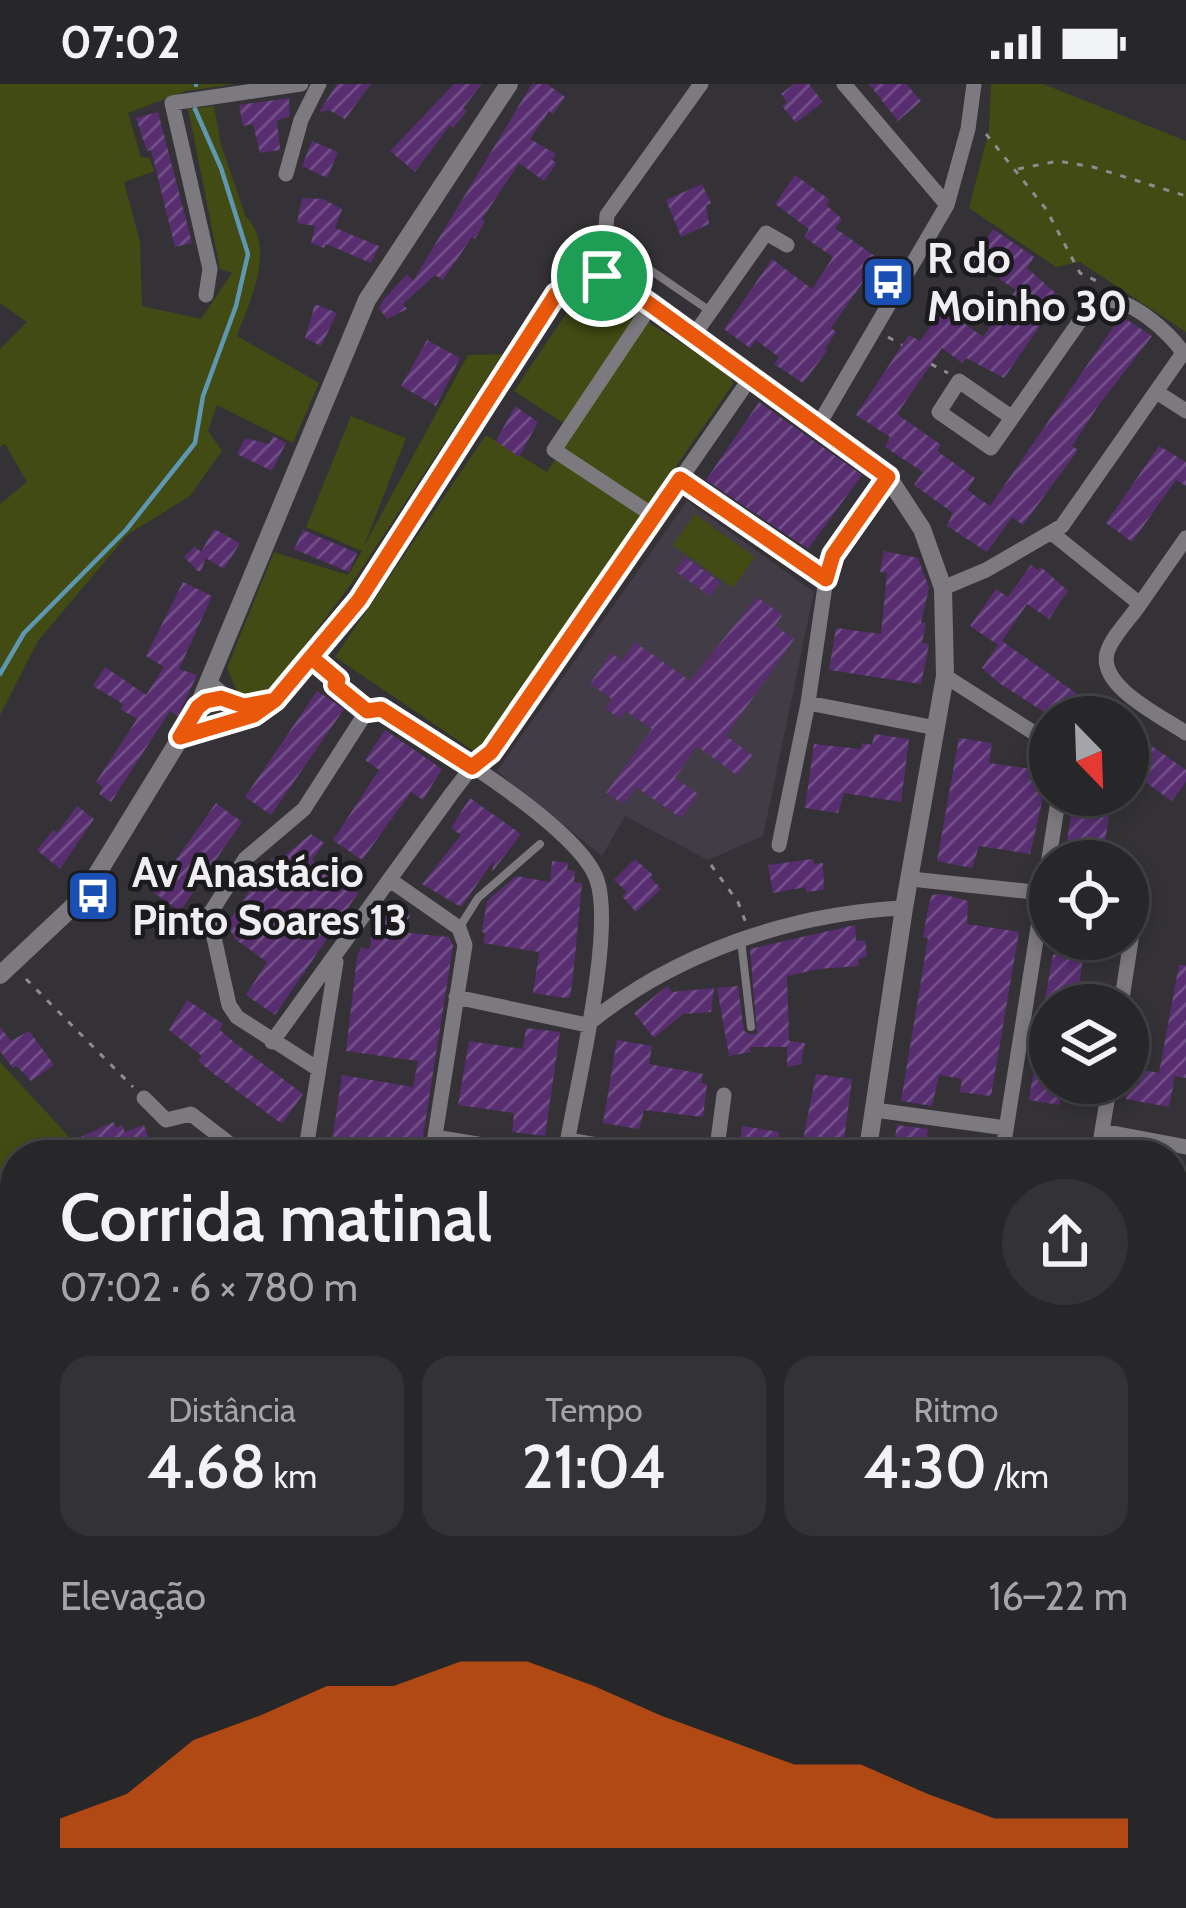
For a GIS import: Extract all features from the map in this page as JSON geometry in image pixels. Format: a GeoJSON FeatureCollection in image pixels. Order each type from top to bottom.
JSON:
{"type":"FeatureCollection","features":[{"type":"Feature","properties":{"kind":"street"},"geometry":{"type":"LineString","coordinates":[[206,296],[206,248],[172,103],[301,84]]}},
{"type":"Feature","properties":{"kind":"street"},"geometry":{"type":"LineString","coordinates":[[286,174],[301,120],[319,84]]}},
{"type":"Feature","properties":{"kind":"street"},"geometry":{"type":"LineString","coordinates":[[6,970],[83,897],[198,707],[215,691],[367,300],[509,84]]}},
{"type":"Feature","properties":{"kind":"street"},"geometry":{"type":"LineString","coordinates":[[602,276],[607,215],[700,84]]}},
{"type":"Feature","properties":{"kind":"street"},"geometry":{"type":"LineString","coordinates":[[844,84],[947,205]]}},
{"type":"Feature","properties":{"kind":"street"},"geometry":{"type":"LineString","coordinates":[[819,424],[947,205],[968,131],[974,84]]}},
{"type":"Feature","properties":{"kind":"street"},"geometry":{"type":"LineString","coordinates":[[694,335],[766,233],[787,245]]}},
{"type":"Feature","properties":{"kind":"street"},"geometry":{"type":"LineString","coordinates":[[180,737],[254,715],[275,700],[359,600],[556,294],[577,279],[613,278],[888,477],[922,529],[943,588],[946,676],[904,908],[870,1140]]}},
{"type":"Feature","properties":{"kind":"street"},"geometry":{"type":"LineString","coordinates":[[943,588],[1053,535],[1183,353],[1172,334],[1116,300],[1101,301],[1084,315],[991,448],[939,412],[959,381],[1011,417]]}},
{"type":"Feature","properties":{"kind":"street"},"geometry":{"type":"LineString","coordinates":[[651,305],[554,450],[654,516]]}},
{"type":"Feature","properties":{"kind":"street"},"geometry":{"type":"LineString","coordinates":[[272,1042],[472,767],[491,752],[751,377]]}},
{"type":"Feature","properties":{"kind":"street"},"geometry":{"type":"LineString","coordinates":[[1158,393],[1186,411]]}},
{"type":"Feature","properties":{"kind":"street"},"geometry":{"type":"LineString","coordinates":[[779,845],[833,555],[888,477]]}},
{"type":"Feature","properties":{"kind":"street"},"geometry":{"type":"LineString","coordinates":[[680,479],[826,579]]}},
{"type":"Feature","properties":{"kind":"street"},"geometry":{"type":"LineString","coordinates":[[1053,535],[1140,604]]}},
{"type":"Feature","properties":{"kind":"street"},"geometry":{"type":"LineString","coordinates":[[1186,538],[1108,652],[1109,674],[1121,689],[1186,733]]}},
{"type":"Feature","properties":{"kind":"street"},"geometry":{"type":"LineString","coordinates":[[946,676],[1029,729]]}},
{"type":"Feature","properties":{"kind":"street"},"geometry":{"type":"LineString","coordinates":[[215,691],[244,706],[275,700]]}},
{"type":"Feature","properties":{"kind":"street"},"geometry":{"type":"LineString","coordinates":[[808,703],[936,728]]}},
{"type":"Feature","properties":{"kind":"street"},"geometry":{"type":"LineString","coordinates":[[198,707],[211,720],[227,724]]}},
{"type":"Feature","properties":{"kind":"street"},"geometry":{"type":"LineString","coordinates":[[318,1069],[237,1017],[229,1005],[209,915],[244,859],[304,809],[374,710],[472,767],[566,838],[584,856],[597,881],[603,929],[567,1140]]}},
{"type":"Feature","properties":{"kind":"street"},"geometry":{"type":"LineString","coordinates":[[911,879],[1029,892]]}},
{"type":"Feature","properties":{"kind":"street"},"geometry":{"type":"LineString","coordinates":[[390,880],[459,928],[465,945],[435,1140]]}},
{"type":"Feature","properties":{"kind":"street"},"geometry":{"type":"LineString","coordinates":[[457,997],[587,1025],[655,980],[746,938],[852,910],[904,908]]}},
{"type":"Feature","properties":{"kind":"street"},"geometry":{"type":"LineString","coordinates":[[307,1140],[336,958]]}},
{"type":"Feature","properties":{"kind":"street"},"geometry":{"type":"LineString","coordinates":[[1004,1140],[1032,960]]}},
{"type":"Feature","properties":{"kind":"street"},"geometry":{"type":"LineString","coordinates":[[718,1140],[724,1095]]}},
{"type":"Feature","properties":{"kind":"street"},"geometry":{"type":"LineString","coordinates":[[144,1098],[166,1120],[191,1114],[225,1140]]}},
{"type":"Feature","properties":{"kind":"street"},"geometry":{"type":"LineString","coordinates":[[1100,1140],[1106,1104]]}},
{"type":"Feature","properties":{"kind":"street"},"geometry":{"type":"LineString","coordinates":[[875,1110],[1006,1128]]}},
{"type":"Feature","properties":{"kind":"street"},"geometry":{"type":"LineString","coordinates":[[1102,1131],[1149,1140]]}},
{"type":"Feature","properties":{"kind":"lane"},"geometry":{"type":"LineString","coordinates":[[603,238],[711,311]]}},
{"type":"Feature","properties":{"kind":"lane"},"geometry":{"type":"LineString","coordinates":[[459,928],[478,898],[540,844]]}},
{"type":"Feature","properties":{"kind":"lane"},"geometry":{"type":"LineString","coordinates":[[746,938],[751,1027]]}},
{"type":"Feature","properties":{"kind":"path"},"geometry":{"type":"LineString","coordinates":[[968,131],[982,131],[1046,209],[1080,273],[1101,281],[1116,300]]}},
{"type":"Feature","properties":{"kind":"path"},"geometry":{"type":"LineString","coordinates":[[1016,170],[1058,161],[1094,166],[1186,196]]}},
{"type":"Feature","properties":{"kind":"path"},"geometry":{"type":"LineString","coordinates":[[311,657],[338,680],[335,685],[374,710]]}},
{"type":"Feature","properties":{"kind":"path"},"geometry":{"type":"LineString","coordinates":[[711,865],[738,902],[746,938]]}},
{"type":"Feature","properties":{"kind":"path"},"geometry":{"type":"LineString","coordinates":[[6,970],[144,1098]]}},
{"type":"Feature","properties":{"kind":"shaded area"},"geometry":{"type":"Polygon","coordinates":[[[687,501],[814,592],[763,836],[708,860],[625,816],[602,856],[497,771],[687,501]]]}},
{"type":"Feature","properties":{"kind":"green space"},"geometry":{"type":"Polygon","coordinates":[[[0,84],[236,84],[186,91],[128,113],[141,157],[149,158],[155,171],[124,182],[140,242],[142,306],[201,319],[232,273],[220,269],[188,109],[214,106],[221,145],[259,244],[258,275],[237,336],[319,383],[293,443],[217,405],[208,431],[222,451],[190,496],[127,535],[38,641],[0,715],[0,504],[27,482],[5,444],[0,447],[0,349],[27,322],[0,303],[0,84]]]}},
{"type":"Feature","properties":{"kind":"green space"},"geometry":{"type":"Polygon","coordinates":[[[991,84],[1043,84],[1186,141],[1186,332],[1080,262],[1056,267],[969,208],[989,130],[991,84]]]}},
{"type":"Feature","properties":{"kind":"green space"},"geometry":{"type":"Polygon","coordinates":[[[599,291],[730,374],[733,384],[479,751],[474,751],[335,657],[486,435],[547,472],[574,430],[514,391],[578,296],[599,291]]]}},
{"type":"Feature","properties":{"kind":"green space"},"geometry":{"type":"Polygon","coordinates":[[[503,354],[356,577],[274,688],[257,698],[237,692],[227,668],[274,552],[348,575],[362,551],[306,527],[351,416],[406,438],[364,546],[468,355],[503,354]]]}},
{"type":"Feature","properties":{"kind":"green space"},"geometry":{"type":"Polygon","coordinates":[[[695,514],[755,557],[733,588],[673,545],[695,514]]]}},
{"type":"Feature","properties":{"kind":"green space"},"geometry":{"type":"Polygon","coordinates":[[[0,1062],[72,1140],[0,1140],[0,1062]]]}},
{"type":"Feature","properties":{"kind":"building"},"geometry":{"type":"Polygon","coordinates":[[[337,84],[371,84],[345,119],[329,110],[319,112],[337,84]]]}},
{"type":"Feature","properties":{"kind":"building"},"geometry":{"type":"Polygon","coordinates":[[[454,84],[482,84],[463,108],[467,111],[453,128],[450,125],[415,172],[390,151],[454,84]]]}},
{"type":"Feature","properties":{"kind":"building"},"geometry":{"type":"Polygon","coordinates":[[[532,84],[547,84],[565,97],[530,139],[556,154],[552,160],[557,163],[544,181],[519,163],[482,219],[475,239],[443,280],[435,275],[403,304],[407,309],[387,319],[379,308],[384,299],[407,274],[413,281],[532,84]]]}},
{"type":"Feature","properties":{"kind":"building"},"geometry":{"type":"Polygon","coordinates":[[[794,84],[809,84],[823,102],[796,123],[782,106],[787,102],[781,94],[794,84]]]}},
{"type":"Feature","properties":{"kind":"building"},"geometry":{"type":"Polygon","coordinates":[[[869,84],[906,84],[921,101],[898,121],[869,84]]]}},
{"type":"Feature","properties":{"kind":"building"},"geometry":{"type":"Polygon","coordinates":[[[289,98],[290,116],[277,121],[280,150],[260,153],[253,124],[243,126],[239,105],[289,98]]]}},
{"type":"Feature","properties":{"kind":"building"},"geometry":{"type":"Polygon","coordinates":[[[158,112],[192,243],[175,247],[151,150],[147,151],[136,118],[158,112]]]}},
{"type":"Feature","properties":{"kind":"building"},"geometry":{"type":"Polygon","coordinates":[[[312,141],[338,152],[327,178],[302,166],[312,141]]]}},
{"type":"Feature","properties":{"kind":"building"},"geometry":{"type":"Polygon","coordinates":[[[795,175],[830,200],[826,205],[842,219],[835,228],[879,259],[831,328],[836,332],[827,351],[803,383],[774,364],[779,357],[756,340],[750,348],[724,329],[772,259],[812,289],[833,257],[804,237],[809,229],[775,204],[795,175]]]}},
{"type":"Feature","properties":{"kind":"building"},"geometry":{"type":"Polygon","coordinates":[[[702,184],[711,203],[706,206],[709,224],[681,237],[666,200],[702,184]]]}},
{"type":"Feature","properties":{"kind":"building"},"geometry":{"type":"Polygon","coordinates":[[[302,198],[323,199],[342,209],[335,228],[379,246],[371,263],[326,244],[324,248],[311,243],[315,226],[297,223],[302,198]]]}},
{"type":"Feature","properties":{"kind":"building"},"geometry":{"type":"Polygon","coordinates":[[[993,229],[1034,257],[1027,268],[1060,297],[1004,378],[966,358],[962,363],[942,348],[897,414],[941,445],[937,451],[975,478],[967,490],[990,506],[1121,316],[1152,336],[1098,406],[1072,446],[1078,450],[1023,525],[1012,517],[987,552],[947,526],[953,513],[914,485],[923,472],[885,447],[890,437],[856,415],[909,335],[920,341],[944,309],[983,337],[1016,290],[973,261],[993,229]]]}},
{"type":"Feature","properties":{"kind":"building"},"geometry":{"type":"Polygon","coordinates":[[[315,304],[337,313],[321,346],[305,338],[315,304]]]}},
{"type":"Feature","properties":{"kind":"building"},"geometry":{"type":"Polygon","coordinates":[[[427,340],[460,358],[436,406],[401,386],[427,340]]]}},
{"type":"Feature","properties":{"kind":"building"},"geometry":{"type":"Polygon","coordinates":[[[759,402],[862,475],[808,549],[706,480],[759,402]]]}},
{"type":"Feature","properties":{"kind":"building"},"geometry":{"type":"Polygon","coordinates":[[[515,406],[538,422],[519,457],[496,441],[515,406]]]}},
{"type":"Feature","properties":{"kind":"building"},"geometry":{"type":"Polygon","coordinates":[[[273,436],[286,443],[272,471],[237,454],[245,438],[269,444],[273,436]]]}},
{"type":"Feature","properties":{"kind":"building"},"geometry":{"type":"Polygon","coordinates":[[[1159,446],[1186,462],[1186,486],[1176,480],[1132,542],[1106,523],[1159,446]]]}},
{"type":"Feature","properties":{"kind":"building"},"geometry":{"type":"Polygon","coordinates":[[[214,529],[240,543],[224,569],[206,558],[200,573],[184,557],[195,546],[201,552],[214,529]]]}},
{"type":"Feature","properties":{"kind":"building"},"geometry":{"type":"Polygon","coordinates":[[[303,530],[357,553],[349,572],[294,549],[303,530]]]}},
{"type":"Feature","properties":{"kind":"building"},"geometry":{"type":"Polygon","coordinates":[[[884,551],[918,558],[929,588],[921,622],[926,623],[922,643],[929,644],[921,684],[829,670],[836,628],[881,634],[887,573],[880,572],[884,551]]]}},
{"type":"Feature","properties":{"kind":"building"},"geometry":{"type":"Polygon","coordinates":[[[685,557],[720,582],[710,596],[675,571],[685,557]]]}},
{"type":"Feature","properties":{"kind":"building"},"geometry":{"type":"Polygon","coordinates":[[[1031,565],[1041,567],[1068,591],[1049,619],[1027,604],[1002,641],[1080,696],[1029,696],[1029,702],[982,668],[998,645],[970,626],[996,589],[1008,597],[1031,565]]]}},
{"type":"Feature","properties":{"kind":"building"},"geometry":{"type":"Polygon","coordinates":[[[183,582],[212,596],[179,669],[197,675],[178,716],[170,711],[111,802],[99,794],[103,787],[96,782],[137,719],[120,709],[123,704],[93,686],[105,667],[146,695],[164,667],[146,656],[183,582]]]}},
{"type":"Feature","properties":{"kind":"building"},"geometry":{"type":"Polygon","coordinates":[[[757,597],[782,615],[775,626],[794,639],[726,736],[752,755],[737,775],[697,746],[675,778],[698,794],[681,818],[636,787],[624,804],[606,793],[652,729],[626,711],[620,719],[605,708],[612,699],[590,684],[611,653],[622,661],[635,642],[690,681],[757,597]]]}},
{"type":"Feature","properties":{"kind":"building"},"geometry":{"type":"Polygon","coordinates":[[[317,691],[344,709],[271,815],[245,797],[317,691]]]}},
{"type":"Feature","properties":{"kind":"building"},"geometry":{"type":"Polygon","coordinates":[[[385,730],[442,769],[423,800],[411,792],[362,860],[333,840],[379,770],[365,760],[385,730]]]}},
{"type":"Feature","properties":{"kind":"building"},"geometry":{"type":"Polygon","coordinates":[[[874,734],[909,739],[901,802],[844,793],[838,813],[805,808],[814,744],[861,749],[862,743],[872,745],[874,734]]]}},
{"type":"Feature","properties":{"kind":"building"},"geometry":{"type":"Polygon","coordinates":[[[959,738],[992,743],[989,763],[1029,769],[1029,816],[1039,816],[1029,854],[979,846],[972,868],[937,861],[959,738]]]}},
{"type":"Feature","properties":{"kind":"building"},"geometry":{"type":"Polygon","coordinates":[[[1149,744],[1186,770],[1186,782],[1172,801],[1149,785],[1149,744]]]}},
{"type":"Feature","properties":{"kind":"building"},"geometry":{"type":"Polygon","coordinates":[[[470,798],[521,834],[492,872],[494,860],[461,907],[422,884],[461,835],[451,828],[470,798]]]}},
{"type":"Feature","properties":{"kind":"building"},"geometry":{"type":"Polygon","coordinates":[[[216,803],[242,822],[180,911],[153,892],[216,803]]]}},
{"type":"Feature","properties":{"kind":"building"},"geometry":{"type":"Polygon","coordinates":[[[77,806],[94,819],[60,869],[37,850],[77,806]]]}},
{"type":"Feature","properties":{"kind":"building"},"geometry":{"type":"Polygon","coordinates":[[[1071,816],[1109,816],[1105,840],[1067,840],[1071,816]]]}},
{"type":"Feature","properties":{"kind":"building"},"geometry":{"type":"Polygon","coordinates":[[[311,834],[324,843],[312,860],[358,893],[275,1015],[246,995],[267,962],[235,939],[227,924],[272,858],[277,862],[311,834]]]}},
{"type":"Feature","properties":{"kind":"building"},"geometry":{"type":"Polygon","coordinates":[[[635,859],[661,889],[636,912],[622,896],[627,892],[614,880],[635,859]]]}},
{"type":"Feature","properties":{"kind":"building"},"geometry":{"type":"Polygon","coordinates":[[[813,859],[814,864],[823,863],[824,890],[806,892],[806,887],[773,893],[768,865],[813,859]]]}},
{"type":"Feature","properties":{"kind":"building"},"geometry":{"type":"Polygon","coordinates":[[[552,861],[568,863],[567,870],[575,871],[574,882],[582,883],[573,977],[566,998],[533,993],[539,952],[483,943],[487,901],[516,876],[550,882],[552,861]]]}},
{"type":"Feature","properties":{"kind":"building"},"geometry":{"type":"Polygon","coordinates":[[[932,895],[968,901],[967,924],[1019,932],[991,1096],[960,1092],[962,1079],[939,1075],[932,1106],[901,1101],[928,938],[923,937],[928,908],[932,895]]]}},
{"type":"Feature","properties":{"kind":"building"},"geometry":{"type":"Polygon","coordinates":[[[394,905],[410,916],[399,932],[449,937],[453,946],[422,1140],[332,1140],[342,1075],[413,1087],[418,1061],[346,1051],[357,957],[361,948],[370,949],[371,937],[394,905]]]}},
{"type":"Feature","properties":{"kind":"building"},"geometry":{"type":"Polygon","coordinates":[[[855,925],[856,941],[865,940],[867,956],[858,960],[859,966],[787,976],[789,1041],[805,1043],[801,1064],[787,1067],[787,1047],[750,1047],[751,1052],[729,1056],[717,988],[738,986],[744,1031],[757,1033],[750,949],[855,925]]]}},
{"type":"Feature","properties":{"kind":"building"},"geometry":{"type":"Polygon","coordinates":[[[1052,960],[1083,960],[1079,984],[1048,984],[1052,960]]]}},
{"type":"Feature","properties":{"kind":"building"},"geometry":{"type":"Polygon","coordinates":[[[1179,965],[1186,965],[1186,1078],[1175,1076],[1169,1107],[1149,1103],[1149,1071],[1159,1073],[1179,965]]]}},
{"type":"Feature","properties":{"kind":"building"},"geometry":{"type":"Polygon","coordinates":[[[667,986],[672,992],[714,988],[711,1012],[683,1014],[654,1038],[634,1013],[667,986]]]}},
{"type":"Feature","properties":{"kind":"building"},"geometry":{"type":"Polygon","coordinates":[[[187,1000],[223,1024],[220,1030],[303,1094],[282,1124],[198,1061],[202,1056],[169,1030],[187,1000]]]}},
{"type":"Feature","properties":{"kind":"building"},"geometry":{"type":"Polygon","coordinates":[[[0,1027],[11,1041],[29,1031],[54,1065],[31,1081],[0,1051],[0,1027]]]}},
{"type":"Feature","properties":{"kind":"building"},"geometry":{"type":"Polygon","coordinates":[[[526,1028],[560,1032],[545,1136],[512,1132],[514,1113],[458,1105],[469,1041],[523,1049],[526,1028]]]}},
{"type":"Feature","properties":{"kind":"building"},"geometry":{"type":"Polygon","coordinates":[[[617,1040],[652,1046],[649,1064],[703,1074],[701,1083],[707,1084],[703,1117],[644,1110],[639,1129],[603,1123],[617,1040]]]}},
{"type":"Feature","properties":{"kind":"building"},"geometry":{"type":"Polygon","coordinates":[[[816,1074],[852,1079],[844,1140],[803,1140],[816,1074]]]}},
{"type":"Feature","properties":{"kind":"building"},"geometry":{"type":"Polygon","coordinates":[[[114,1122],[125,1132],[144,1125],[149,1139],[77,1140],[114,1122]]]}},
{"type":"Feature","properties":{"kind":"building"},"geometry":{"type":"Polygon","coordinates":[[[897,1125],[928,1129],[926,1140],[894,1140],[897,1125]]]}},
{"type":"Feature","properties":{"kind":"building"},"geometry":{"type":"Polygon","coordinates":[[[742,1126],[779,1132],[778,1140],[740,1140],[742,1126]]]}},
{"type":"Feature","properties":{"kind":"waterway"},"geometry":{"type":"LineString","coordinates":[[0,674],[24,633],[126,530],[195,443],[203,396],[236,306],[248,254],[221,168],[195,109]]}},
{"type":"Feature","properties":{"kind":"place","name":"R do Moinho 30"},"geometry":{"type":"Point","coordinates":[888,282]}},
{"type":"Feature","properties":{"kind":"place","name":"Av Anastácio Pinto Soares 13"},"geometry":{"type":"Point","coordinates":[93,896]}},
{"type":"Feature","properties":{"kind":"route"},"geometry":{"type":"LineString","coordinates":[[602,276],[577,279],[556,294],[359,600],[275,700],[244,706],[221,698],[206,701],[180,737],[254,715],[275,700],[311,657],[338,680],[335,685],[367,711],[381,709],[472,767],[491,752],[680,479],[826,579],[833,555],[888,477],[613,278],[602,276]]}}]}
